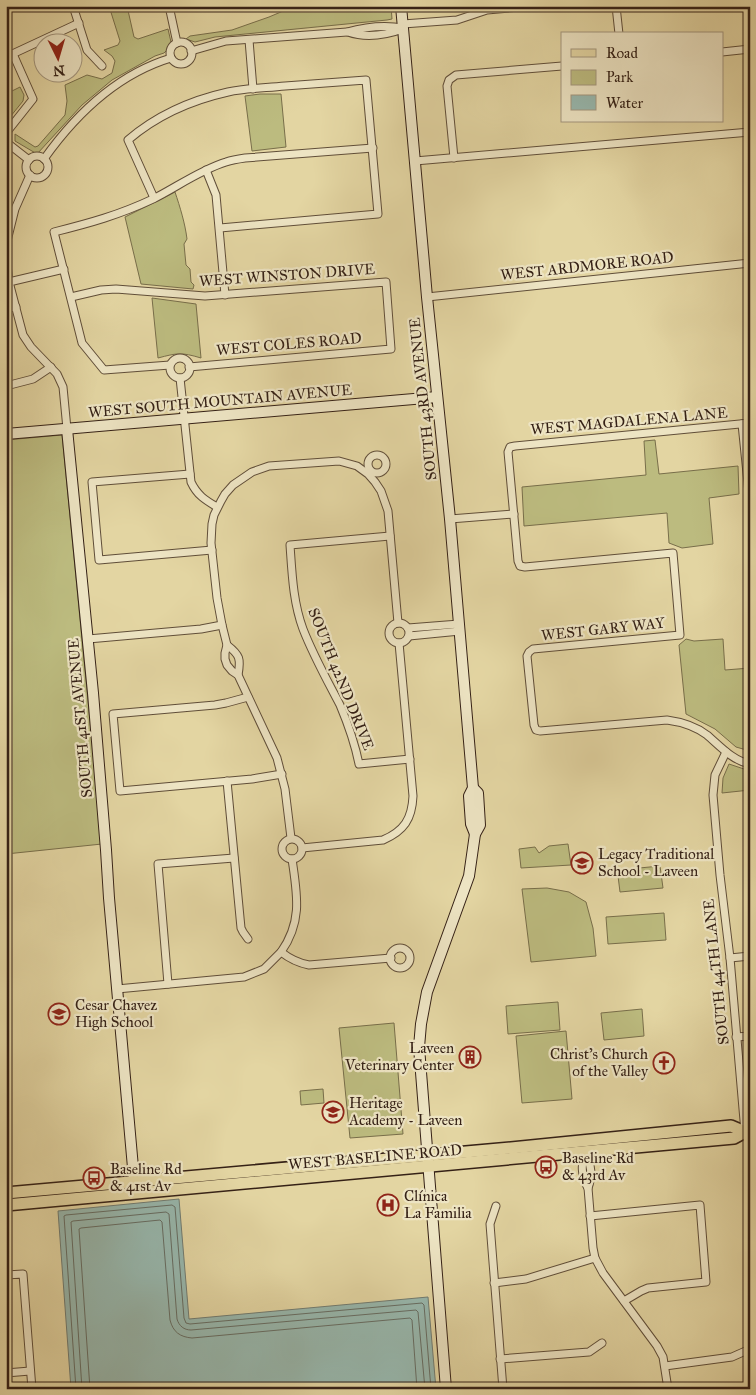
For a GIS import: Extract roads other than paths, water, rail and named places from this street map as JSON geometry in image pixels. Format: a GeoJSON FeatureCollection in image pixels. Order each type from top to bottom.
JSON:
{"type":"FeatureCollection","features":[{"type":"Feature","properties":{"kind":"main road","name":"WEST BASELINE ROAD"},"geometry":{"type":"LineString","coordinates":[[428,1162],[731,1126],[747,1132]]}},
{"type":"Feature","properties":{"kind":"main road","name":"WEST BASELINE ROAD"},"geometry":{"type":"LineString","coordinates":[[6,1205],[135,1188],[428,1162],[585,1152],[734,1138],[747,1132]]}},
{"type":"Feature","properties":{"kind":"main road","name":"WEST BASELINE ROAD"},"geometry":{"type":"LineString","coordinates":[[6,1193],[135,1188]]}},
{"type":"Feature","properties":{"kind":"street"},"geometry":{"type":"LineString","coordinates":[[72,6],[88,50],[102,66]]}},
{"type":"Feature","properties":{"kind":"street"},"geometry":{"type":"LineString","coordinates":[[168,6],[177,43]]}},
{"type":"Feature","properties":{"kind":"street","name":"SOUTH 43RD AVENUE"},"geometry":{"type":"LineString","coordinates":[[402,6],[427,297],[460,627],[473,788],[478,793],[480,825],[475,834],[469,876],[427,992],[421,1024],[419,1064],[446,1389]]}},
{"type":"Feature","properties":{"kind":"street"},"geometry":{"type":"LineString","coordinates":[[191,51],[226,41],[347,32],[358,36],[391,33],[403,26],[457,20],[487,10],[530,6]]}},
{"type":"Feature","properties":{"kind":"street"},"geometry":{"type":"LineString","coordinates":[[616,6],[619,32]]}},
{"type":"Feature","properties":{"kind":"street"},"geometry":{"type":"LineString","coordinates":[[6,133],[33,99],[9,55],[79,23]]}},
{"type":"Feature","properties":{"kind":"street"},"geometry":{"type":"LineString","coordinates":[[249,40],[254,89]]}},
{"type":"Feature","properties":{"kind":"street"},"geometry":{"type":"LineString","coordinates":[[177,43],[186,44],[191,51],[190,57],[183,64],[176,63],[171,58],[170,51],[177,43]]}},
{"type":"Feature","properties":{"kind":"street"},"geometry":{"type":"LineString","coordinates":[[724,52],[750,49]]}},
{"type":"Feature","properties":{"kind":"street"},"geometry":{"type":"LineString","coordinates":[[44,159],[79,116],[106,93],[134,74],[171,58]]}},
{"type":"Feature","properties":{"kind":"street"},"geometry":{"type":"LineString","coordinates":[[454,158],[447,86],[449,80],[456,75],[561,66]]}},
{"type":"Feature","properties":{"kind":"street"},"geometry":{"type":"LineString","coordinates":[[154,198],[128,140],[172,111],[228,92],[366,80],[378,214],[220,228]]}},
{"type":"Feature","properties":{"kind":"street"},"geometry":{"type":"LineString","coordinates":[[415,162],[750,132]]}},
{"type":"Feature","properties":{"kind":"street"},"geometry":{"type":"LineString","coordinates":[[6,142],[29,160]]}},
{"type":"Feature","properties":{"kind":"street"},"geometry":{"type":"LineString","coordinates":[[71,297],[54,232],[96,222],[123,213],[206,170],[226,162],[245,158],[373,148]]}},
{"type":"Feature","properties":{"kind":"street"},"geometry":{"type":"LineString","coordinates":[[38,156],[44,159],[48,168],[46,174],[40,178],[30,175],[27,170],[29,160],[38,156]]}},
{"type":"Feature","properties":{"kind":"street"},"geometry":{"type":"LineString","coordinates":[[206,170],[216,195],[225,295]]}},
{"type":"Feature","properties":{"kind":"street"},"geometry":{"type":"LineString","coordinates":[[6,245],[15,209],[30,175]]}},
{"type":"Feature","properties":{"kind":"street","name":"SOUTH 41ST AVENUE"},"geometry":{"type":"LineString","coordinates":[[6,256],[23,336],[31,347],[58,374],[63,387],[88,639],[135,1188]]}},
{"type":"Feature","properties":{"kind":"street","name":"WEST ARDMORE ROAD"},"geometry":{"type":"LineString","coordinates":[[427,297],[750,263]]}},
{"type":"Feature","properties":{"kind":"street"},"geometry":{"type":"LineString","coordinates":[[10,282],[64,270]]}},
{"type":"Feature","properties":{"kind":"street","name":"WEST WINSTON DRIVE"},"geometry":{"type":"LineString","coordinates":[[71,297],[101,290],[116,289],[205,296],[386,282],[391,349]]}},
{"type":"Feature","properties":{"kind":"street","name":"WEST COLES ROAD"},"geometry":{"type":"LineString","coordinates":[[71,297],[82,343],[104,370],[170,365],[176,359],[182,359],[187,362],[189,367],[391,349]]}},
{"type":"Feature","properties":{"kind":"street"},"geometry":{"type":"LineString","coordinates":[[6,308],[16,307]]}},
{"type":"Feature","properties":{"kind":"street"},"geometry":{"type":"LineString","coordinates":[[170,365],[172,374],[180,378]]}},
{"type":"Feature","properties":{"kind":"street"},"geometry":{"type":"LineString","coordinates":[[6,386],[33,379],[51,367]]}},
{"type":"Feature","properties":{"kind":"street"},"geometry":{"type":"LineString","coordinates":[[180,378],[188,373],[189,367]]}},
{"type":"Feature","properties":{"kind":"street"},"geometry":{"type":"LineString","coordinates":[[180,378],[191,482],[202,498],[217,507]]}},
{"type":"Feature","properties":{"kind":"street","name":"WEST SOUTH MOUNTAIN AVENUE"},"geometry":{"type":"LineString","coordinates":[[6,434],[437,397]]}},
{"type":"Feature","properties":{"kind":"street"},"geometry":{"type":"LineString","coordinates":[[746,424],[750,503]]}},
{"type":"Feature","properties":{"kind":"street","name":"WEST MAGDALENA LANE"},"geometry":{"type":"LineString","coordinates":[[514,514],[508,452],[510,447],[746,424]]}},
{"type":"Feature","properties":{"kind":"street"},"geometry":{"type":"LineString","coordinates":[[291,838],[282,774],[270,743],[238,675],[232,671],[224,659],[227,645],[219,611],[211,532],[214,515],[225,494],[233,485],[252,472],[269,466],[339,461],[357,466],[369,472],[382,491],[385,500],[398,622]]}},
{"type":"Feature","properties":{"kind":"street"},"geometry":{"type":"LineString","coordinates":[[190,474],[92,482],[100,560],[212,550]]}},
{"type":"Feature","properties":{"kind":"street"},"geometry":{"type":"LineString","coordinates":[[450,519],[514,514]]}},
{"type":"Feature","properties":{"kind":"street","name":"WEST GARY WAY"},"geometry":{"type":"LineString","coordinates":[[514,514],[518,560],[520,566],[525,568],[673,553],[680,635],[533,650],[529,652],[527,656],[536,730],[667,720],[686,723],[696,728],[726,752]]}},
{"type":"Feature","properties":{"kind":"street","name":"SOUTH 42ND DRIVE"},"geometry":{"type":"LineString","coordinates":[[390,536],[290,545],[295,595],[303,628],[341,707],[353,740],[359,764],[410,759]]}},
{"type":"Feature","properties":{"kind":"street"},"geometry":{"type":"LineString","coordinates":[[398,622],[404,624],[408,632],[405,641],[399,643],[391,640],[388,632],[390,627],[398,622]]}},
{"type":"Feature","properties":{"kind":"street"},"geometry":{"type":"LineString","coordinates":[[88,639],[201,629],[222,625]]}},
{"type":"Feature","properties":{"kind":"street"},"geometry":{"type":"LineString","coordinates":[[408,632],[460,627]]}},
{"type":"Feature","properties":{"kind":"street"},"geometry":{"type":"LineString","coordinates":[[302,848],[383,840],[403,828],[413,808],[399,643]]}},
{"type":"Feature","properties":{"kind":"street"},"geometry":{"type":"LineString","coordinates":[[227,645],[238,655],[240,662],[238,675]]}},
{"type":"Feature","properties":{"kind":"street"},"geometry":{"type":"LineString","coordinates":[[248,697],[215,705],[113,714],[120,790],[227,782],[282,774]]}},
{"type":"Feature","properties":{"kind":"street"},"geometry":{"type":"LineString","coordinates":[[726,752],[744,763],[750,764]]}},
{"type":"Feature","properties":{"kind":"street","name":"SOUTH 44TH LANE"},"geometry":{"type":"LineString","coordinates":[[726,752],[715,775],[713,786],[720,875],[747,1132]]}},
{"type":"Feature","properties":{"kind":"street"},"geometry":{"type":"LineString","coordinates":[[227,782],[241,928],[248,940]]}},
{"type":"Feature","properties":{"kind":"street"},"geometry":{"type":"LineString","coordinates":[[291,838],[300,842],[302,848],[300,854],[292,859],[286,857],[282,851],[282,844],[291,838]]}},
{"type":"Feature","properties":{"kind":"street"},"geometry":{"type":"LineString","coordinates":[[168,984],[158,864],[234,858]]}},
{"type":"Feature","properties":{"kind":"street"},"geometry":{"type":"LineString","coordinates":[[117,988],[244,977],[264,969],[281,952],[289,940],[295,924],[297,912],[292,859]]}},
{"type":"Feature","properties":{"kind":"street"},"geometry":{"type":"LineString","coordinates":[[281,952],[291,959],[309,965],[390,958]]}},
{"type":"Feature","properties":{"kind":"street"},"geometry":{"type":"LineString","coordinates":[[730,958],[750,956]]}},
{"type":"Feature","properties":{"kind":"street"},"geometry":{"type":"LineString","coordinates":[[736,1037],[750,1036]]}},
{"type":"Feature","properties":{"kind":"street"},"geometry":{"type":"LineString","coordinates":[[585,1152],[589,1160],[591,1180],[588,1188],[595,1258],[603,1272],[657,1346],[663,1357],[668,1389]]}},
{"type":"Feature","properties":{"kind":"street"},"geometry":{"type":"LineString","coordinates":[[496,1206],[490,1224],[503,1389]]}},
{"type":"Feature","properties":{"kind":"street"},"geometry":{"type":"LineString","coordinates":[[590,1216],[700,1206],[706,1282],[648,1288],[624,1301]]}},
{"type":"Feature","properties":{"kind":"street"},"geometry":{"type":"LineString","coordinates":[[494,1283],[526,1279],[595,1258]]}},
{"type":"Feature","properties":{"kind":"street"},"geometry":{"type":"LineString","coordinates":[[6,1275],[23,1274],[32,1389]]}},
{"type":"Feature","properties":{"kind":"street"},"geometry":{"type":"LineString","coordinates":[[500,1359],[589,1352],[602,1344]]}},
{"type":"Feature","properties":{"kind":"street"},"geometry":{"type":"LineString","coordinates":[[665,1366],[732,1357],[750,1349]]}},
{"type":"Feature","properties":{"kind":"street"},"geometry":{"type":"LineString","coordinates":[[6,1373],[30,1371]]}},
{"type":"Feature","properties":{"kind":"water"},"geometry":{"type":"Polygon","coordinates":[[[179,1199],[189,1319],[428,1297],[436,1389],[71,1389],[58,1211],[179,1199]]]}},
{"type":"Feature","properties":{"kind":"place","name":"Legacy Traditional School - Laveen"},"geometry":{"type":"Point","coordinates":[582,863]}},
{"type":"Feature","properties":{"kind":"place","name":"Cesar Chavez High School"},"geometry":{"type":"Point","coordinates":[59,1014]}},
{"type":"Feature","properties":{"kind":"place","name":"Laveen Veterinary Center"},"geometry":{"type":"Point","coordinates":[470,1057]}},
{"type":"Feature","properties":{"kind":"place","name":"Christ's Church of the Valley"},"geometry":{"type":"Point","coordinates":[664,1063]}},
{"type":"Feature","properties":{"kind":"place","name":"Heritage Academy - Laveen"},"geometry":{"type":"Point","coordinates":[333,1112]}},
{"type":"Feature","properties":{"kind":"place","name":"Baseline Rd & 43rd Av"},"geometry":{"type":"Point","coordinates":[546,1167]}},
{"type":"Feature","properties":{"kind":"place","name":"Baseline Rd & 41st Av"},"geometry":{"type":"Point","coordinates":[94,1178]}},
{"type":"Feature","properties":{"kind":"place","name":"Clínica La Familia"},"geometry":{"type":"Point","coordinates":[388,1205]}}]}
